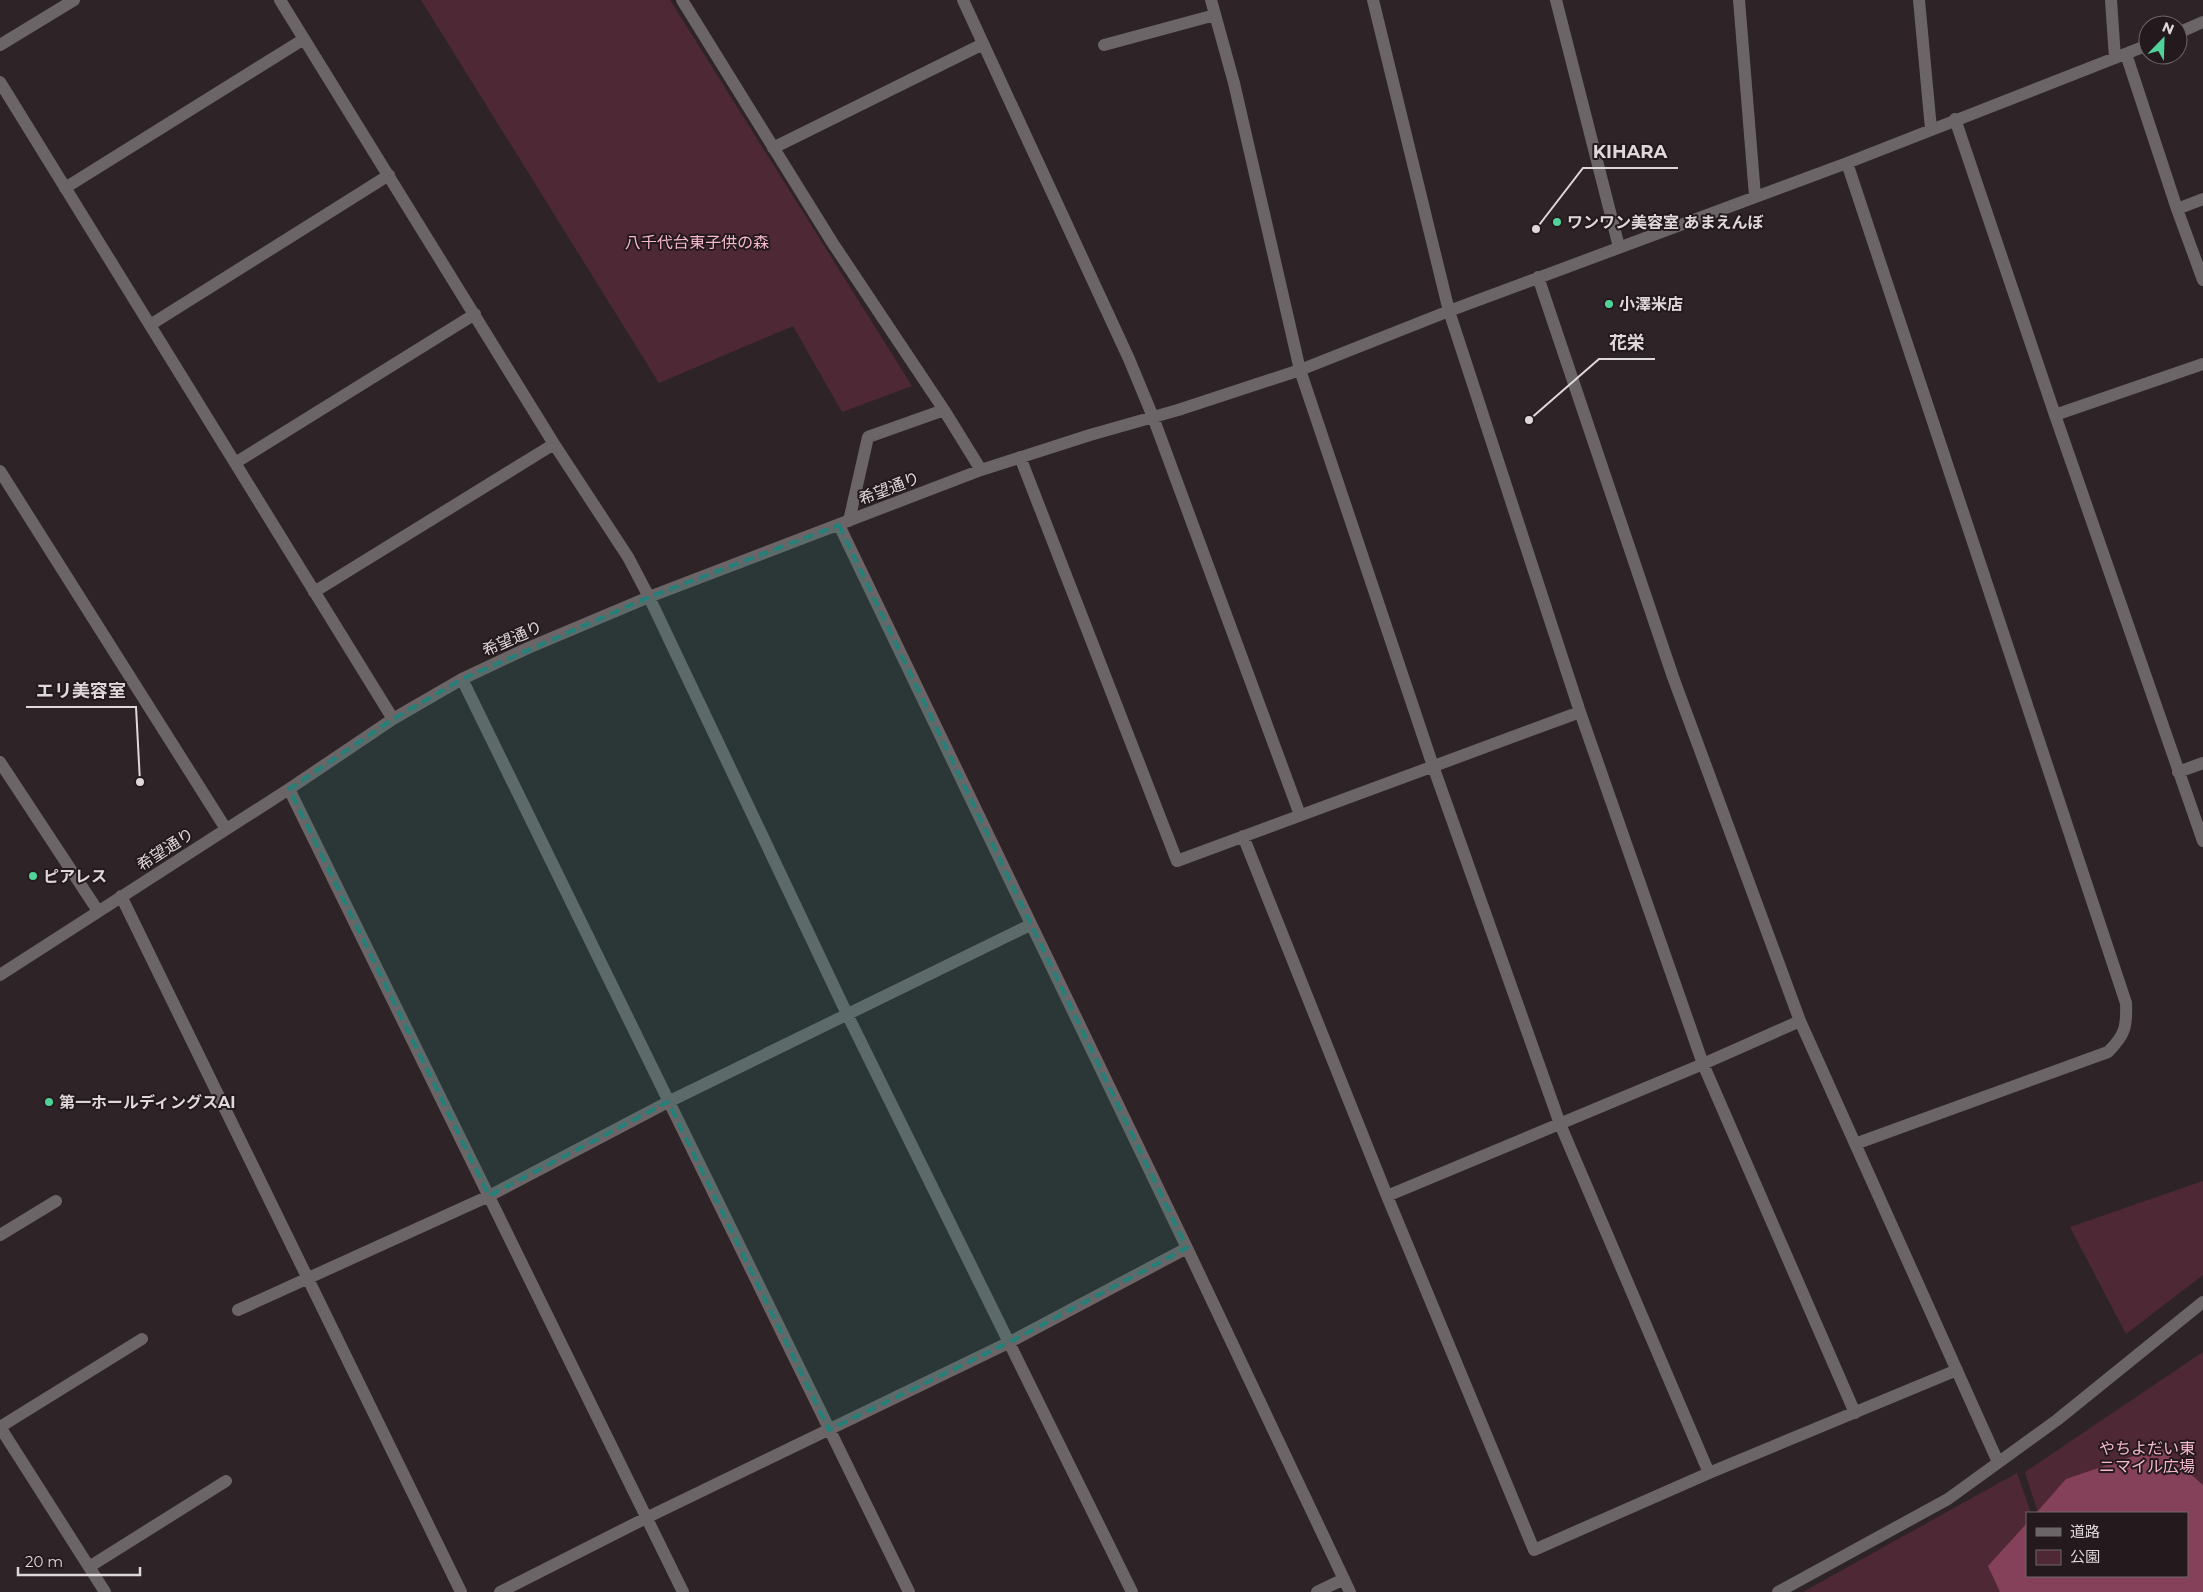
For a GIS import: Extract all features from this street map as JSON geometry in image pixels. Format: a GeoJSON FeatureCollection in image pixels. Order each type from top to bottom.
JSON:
{"type":"FeatureCollection","features":[{"type":"Feature","properties":{"kind":"street"},"geometry":{"type":"LineString","coordinates":[[0,45],[74,0]]}},
{"type":"Feature","properties":{"kind":"street"},"geometry":{"type":"LineString","coordinates":[[280,0],[554,444],[628,557],[649,597],[848,1016],[1132,1592]]}},
{"type":"Feature","properties":{"kind":"street"},"geometry":{"type":"LineString","coordinates":[[682,0],[832,242],[944,410],[981,470]]}},
{"type":"Feature","properties":{"kind":"street"},"geometry":{"type":"LineString","coordinates":[[963,0],[1129,358],[1154,417],[1300,815]]}},
{"type":"Feature","properties":{"kind":"street"},"geometry":{"type":"LineString","coordinates":[[1211,0],[1234,83],[1300,370],[1433,766],[1560,1124],[1709,1473]]}},
{"type":"Feature","properties":{"kind":"street"},"geometry":{"type":"LineString","coordinates":[[1373,0],[1449,311],[1580,712],[1703,1064],[1855,1414]]}},
{"type":"Feature","properties":{"kind":"street"},"geometry":{"type":"LineString","coordinates":[[1556,0],[1619,247]]}},
{"type":"Feature","properties":{"kind":"street"},"geometry":{"type":"LineString","coordinates":[[1739,0],[1755,196]]}},
{"type":"Feature","properties":{"kind":"street"},"geometry":{"type":"LineString","coordinates":[[1919,0],[1931,129]]}},
{"type":"Feature","properties":{"kind":"street"},"geometry":{"type":"LineString","coordinates":[[2111,0],[2120,56],[2203,280]]}},
{"type":"Feature","properties":{"kind":"street"},"geometry":{"type":"LineString","coordinates":[[1104,45],[1215,15]]}},
{"type":"Feature","properties":{"kind":"street"},"geometry":{"type":"LineString","coordinates":[[2188,28],[2203,22]]}},
{"type":"Feature","properties":{"kind":"street"},"geometry":{"type":"LineString","coordinates":[[65,188],[304,39]]}},
{"type":"Feature","properties":{"kind":"street"},"geometry":{"type":"LineString","coordinates":[[773,148],[983,44]]}},
{"type":"Feature","properties":{"kind":"street","name":"希望通り"},"geometry":{"type":"LineString","coordinates":[[0,975],[289,789],[393,719],[462,679],[528,648],[649,597],[981,470],[1090,434],[1154,417],[1300,370],[1538,277],[1847,163],[1955,119],[2138,49]]}},
{"type":"Feature","properties":{"kind":"street"},"geometry":{"type":"LineString","coordinates":[[0,82],[393,719]]}},
{"type":"Feature","properties":{"kind":"street"},"geometry":{"type":"LineString","coordinates":[[1955,119],[2203,842]]}},
{"type":"Feature","properties":{"kind":"street"},"geometry":{"type":"LineString","coordinates":[[1847,163],[2126,1003],[2127,1022],[2120,1039],[2108,1052],[1855,1144]]}},
{"type":"Feature","properties":{"kind":"street"},"geometry":{"type":"LineString","coordinates":[[150,325],[389,175]]}},
{"type":"Feature","properties":{"kind":"street"},"geometry":{"type":"LineString","coordinates":[[2177,209],[2203,199]]}},
{"type":"Feature","properties":{"kind":"street"},"geometry":{"type":"LineString","coordinates":[[1538,277],[1673,678],[1800,1021],[1998,1462]]}},
{"type":"Feature","properties":{"kind":"street"},"geometry":{"type":"LineString","coordinates":[[235,463],[475,314]]}},
{"type":"Feature","properties":{"kind":"street"},"geometry":{"type":"LineString","coordinates":[[2055,415],[2203,364]]}},
{"type":"Feature","properties":{"kind":"street"},"geometry":{"type":"LineString","coordinates":[[944,410],[868,438],[844,523],[1030,925],[1187,1248],[1350,1592]]}},
{"type":"Feature","properties":{"kind":"street"},"geometry":{"type":"LineString","coordinates":[[314,592],[554,444]]}},
{"type":"Feature","properties":{"kind":"street"},"geometry":{"type":"LineString","coordinates":[[1020,456],[1177,861],[1580,712]]}},
{"type":"Feature","properties":{"kind":"street"},"geometry":{"type":"LineString","coordinates":[[0,471],[226,829]]}},
{"type":"Feature","properties":{"kind":"street"},"geometry":{"type":"LineString","coordinates":[[462,679],[909,1592]]}},
{"type":"Feature","properties":{"kind":"street"},"geometry":{"type":"LineString","coordinates":[[0,762],[98,911]]}},
{"type":"Feature","properties":{"kind":"street"},"geometry":{"type":"LineString","coordinates":[[2178,772],[2203,762]]}},
{"type":"Feature","properties":{"kind":"street"},"geometry":{"type":"LineString","coordinates":[[289,789],[683,1592]]}},
{"type":"Feature","properties":{"kind":"street"},"geometry":{"type":"LineString","coordinates":[[1243,836],[1387,1196],[1534,1550],[1709,1473],[1855,1414],[1957,1370]]}},
{"type":"Feature","properties":{"kind":"street"},"geometry":{"type":"LineString","coordinates":[[121,896],[461,1592]]}},
{"type":"Feature","properties":{"kind":"street"},"geometry":{"type":"LineString","coordinates":[[238,1310],[489,1196],[668,1102],[848,1016],[1030,925]]}},
{"type":"Feature","properties":{"kind":"street"},"geometry":{"type":"LineString","coordinates":[[1387,1196],[1703,1064],[1800,1021]]}},
{"type":"Feature","properties":{"kind":"street"},"geometry":{"type":"LineString","coordinates":[[0,1235],[56,1201]]}},
{"type":"Feature","properties":{"kind":"street"},"geometry":{"type":"LineString","coordinates":[[500,1592],[646,1518],[1010,1342],[1187,1248]]}},
{"type":"Feature","properties":{"kind":"street"},"geometry":{"type":"LineString","coordinates":[[1778,1592],[1948,1499],[2057,1420],[2203,1302]]}},
{"type":"Feature","properties":{"kind":"street"},"geometry":{"type":"LineString","coordinates":[[105,1592],[0,1427],[142,1339]]}},
{"type":"Feature","properties":{"kind":"street"},"geometry":{"type":"LineString","coordinates":[[89,1567],[226,1481]]}},
{"type":"Feature","properties":{"kind":"street"},"geometry":{"type":"LineString","coordinates":[[1317,1592],[1344,1579]]}},
{"type":"Feature","properties":{"kind":"highlighted area"},"geometry":{"type":"Polygon","coordinates":[[[839,525],[1187,1248],[1010,1342],[829,1430],[668,1102],[489,1196],[289,789],[393,719],[462,679],[649,597],[839,525]]]}},
{"type":"Feature","properties":{"kind":"green space","name":"八千代台東子供の森"},"geometry":{"type":"Polygon","coordinates":[[[421,0],[670,0],[912,386],[842,412],[793,326],[659,383],[421,0]]]}},
{"type":"Feature","properties":{"kind":"green space"},"geometry":{"type":"Polygon","coordinates":[[[2203,1181],[2203,1275],[2126,1334],[2070,1227],[2203,1181]]]}},
{"type":"Feature","properties":{"kind":"green space","name":"やちよだい東 ニマイル広場"},"geometry":{"type":"Polygon","coordinates":[[[2203,1352],[2203,1592],[2188,1577],[2188,1512],[2038,1512],[2025,1472],[2203,1352]]]}},
{"type":"Feature","properties":{"kind":"green space"},"geometry":{"type":"Polygon","coordinates":[[[2160,1447],[2203,1485],[2203,1592],[2000,1592],[1988,1566],[2026,1524],[2026,1577],[2188,1577],[2188,1512],[2037,1512],[2066,1479],[2160,1447]]]}},
{"type":"Feature","properties":{"kind":"green space"},"geometry":{"type":"Polygon","coordinates":[[[2017,1473],[2031,1512],[2026,1512],[2026,1577],[2059,1592],[1803,1592],[2017,1473]]]}},
{"type":"Feature","properties":{"kind":"place","name":"ワンワン美容室 あまえんぼ"},"geometry":{"type":"Point","coordinates":[1557,222]}},
{"type":"Feature","properties":{"kind":"place","name":"KIHARA"},"geometry":{"type":"Point","coordinates":[1536,229]}},
{"type":"Feature","properties":{"kind":"place","name":"小澤米店"},"geometry":{"type":"Point","coordinates":[1609,304]}},
{"type":"Feature","properties":{"kind":"place","name":"花栄"},"geometry":{"type":"Point","coordinates":[1529,420]}},
{"type":"Feature","properties":{"kind":"place","name":"エリ美容室"},"geometry":{"type":"Point","coordinates":[140,782]}},
{"type":"Feature","properties":{"kind":"place","name":"ピアレス"},"geometry":{"type":"Point","coordinates":[33,876]}},
{"type":"Feature","properties":{"kind":"place","name":"第一ホールディングスAI"},"geometry":{"type":"Point","coordinates":[49,1102]}}]}
